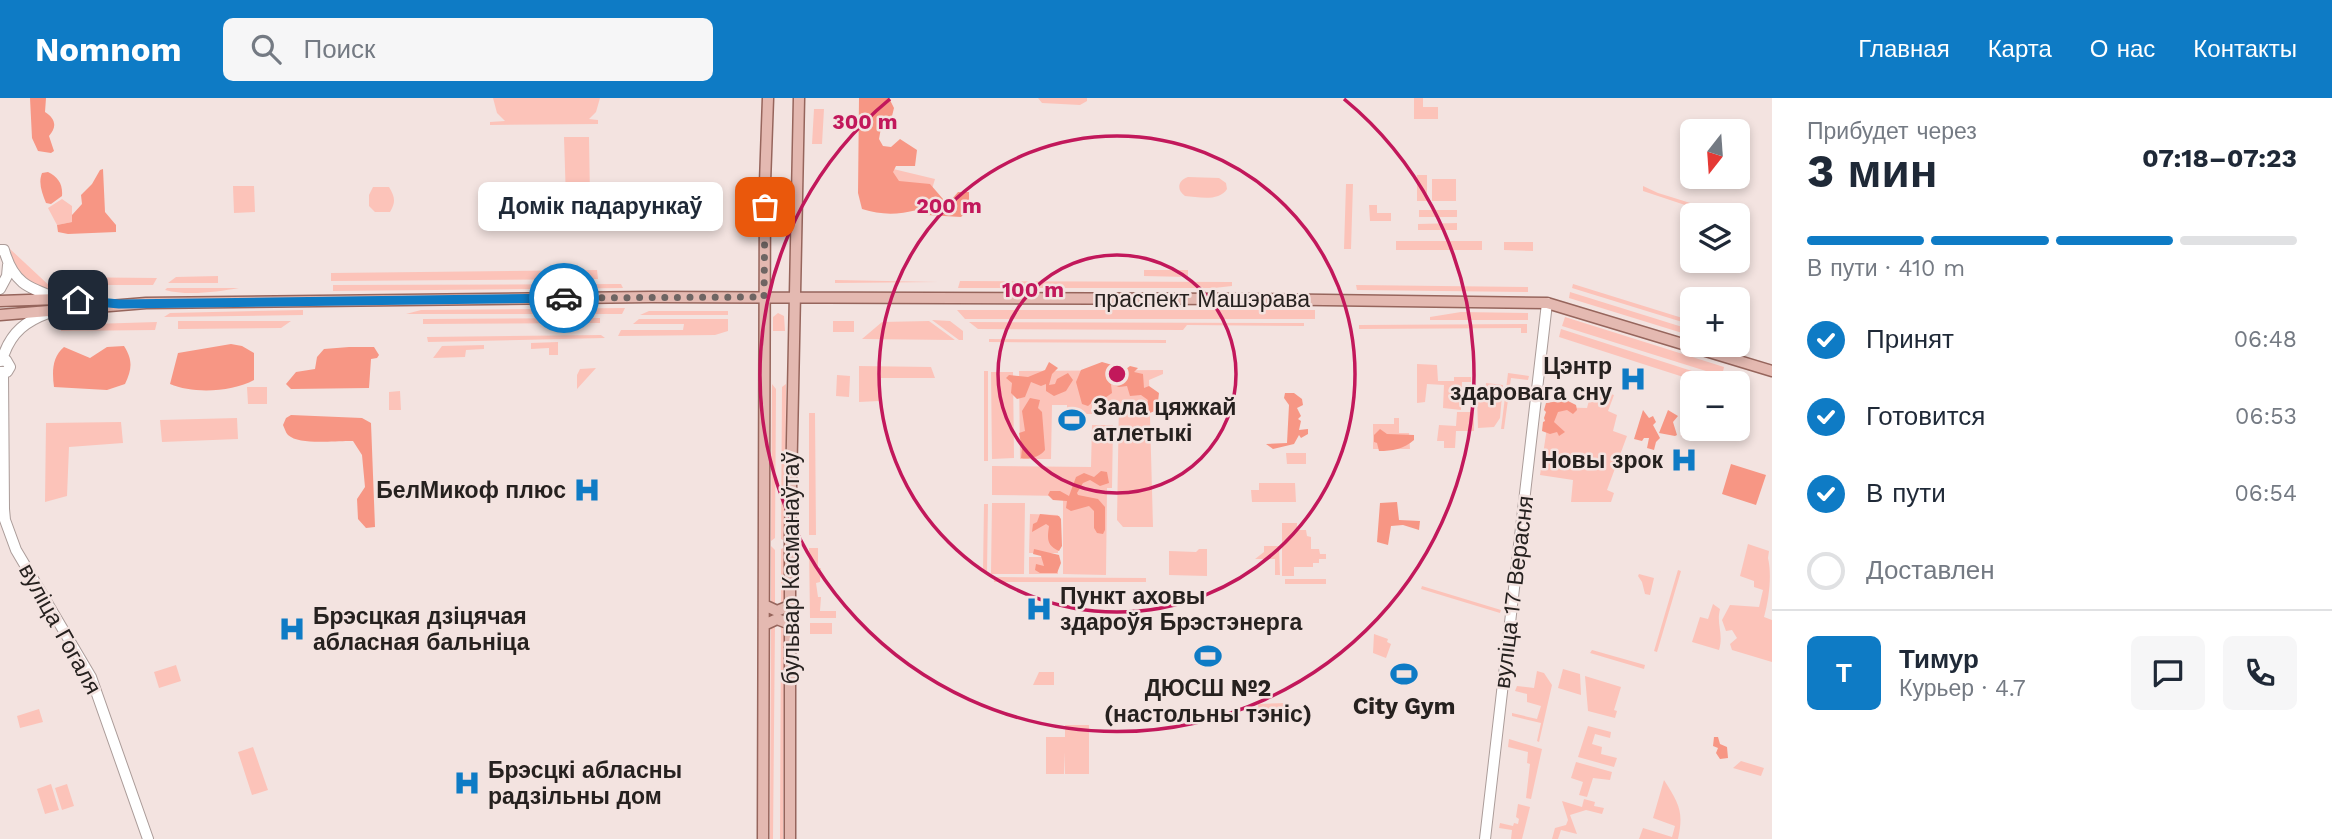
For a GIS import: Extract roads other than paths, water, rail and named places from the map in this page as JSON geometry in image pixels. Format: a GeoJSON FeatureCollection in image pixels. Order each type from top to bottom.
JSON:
{"type":"FeatureCollection","features":[{"type":"Feature","properties":{"kind":"main road","name":"бульвар Касманаўтаў"},"geometry":{"type":"LineString","coordinates":[[763,839],[764,297],[768,98]]}},
{"type":"Feature","properties":{"kind":"main road","name":"бульвар Касманаўтаў"},"geometry":{"type":"LineString","coordinates":[[790,839],[789,606],[799,98]]}},
{"type":"Feature","properties":{"kind":"main road","name":"праспект Машэрава"},"geometry":{"type":"LineString","coordinates":[[0,301],[119,304],[796,297],[1318,299],[1547,303],[1772,371]]}},
{"type":"Feature","properties":{"kind":"main road","name":"праспект Машэрава"},"geometry":{"type":"LineString","coordinates":[[0,315],[57,304]]}},
{"type":"Feature","properties":{"kind":"main road"},"geometry":{"type":"LineString","coordinates":[[764,605],[777,611],[789,606]]}},
{"type":"Feature","properties":{"kind":"main road"},"geometry":{"type":"LineString","coordinates":[[764,625],[777,619],[790,624]]}},
{"type":"Feature","properties":{"kind":"street"},"geometry":{"type":"LineString","coordinates":[[2,250],[8,265],[27,287],[57,304],[22,326],[2,354]]}},
{"type":"Feature","properties":{"kind":"street"},"geometry":{"type":"LineString","coordinates":[[0,289],[7,276],[8,265]]}},
{"type":"Feature","properties":{"kind":"street","name":"вуліца 17 Верасня"},"geometry":{"type":"LineString","coordinates":[[1485,839],[1547,303]]}},
{"type":"Feature","properties":{"kind":"street","name":"вуліца Гогаля"},"geometry":{"type":"LineString","coordinates":[[2,354],[10,367],[2,372],[4,495],[8,527],[16,550],[91,677],[148,839]]}},
{"type":"Feature","properties":{"kind":"place","name":"Домік падарункаў"},"geometry":{"type":"Point","coordinates":[765,207]}},
{"type":"Feature","properties":{"kind":"place","name":"Цэнтр здаровага сну"},"geometry":{"type":"Point","coordinates":[1633,379]}},
{"type":"Feature","properties":{"kind":"place","name":"Зала цяжкай атлетыкі"},"geometry":{"type":"Point","coordinates":[1072,420]}},
{"type":"Feature","properties":{"kind":"place","name":"Новы зрок"},"geometry":{"type":"Point","coordinates":[1684,460]}},
{"type":"Feature","properties":{"kind":"place","name":"БелМикоф плюс"},"geometry":{"type":"Point","coordinates":[587,490]}},
{"type":"Feature","properties":{"kind":"place","name":"Пункт аховы здароўя Брэстэнерга"},"geometry":{"type":"Point","coordinates":[1039,609]}},
{"type":"Feature","properties":{"kind":"place","name":"Брэсцкая дзіцячая абласная бальніца"},"geometry":{"type":"Point","coordinates":[292,629]}},
{"type":"Feature","properties":{"kind":"place","name":"ДЮСШ №2 (настольны тэніс)"},"geometry":{"type":"Point","coordinates":[1208,656]}},
{"type":"Feature","properties":{"kind":"place","name":"City Gym"},"geometry":{"type":"Point","coordinates":[1404,674]}},
{"type":"Feature","properties":{"kind":"place","name":"Брэсцкі абласны радзільны дом"},"geometry":{"type":"Point","coordinates":[467,783]}}]}
